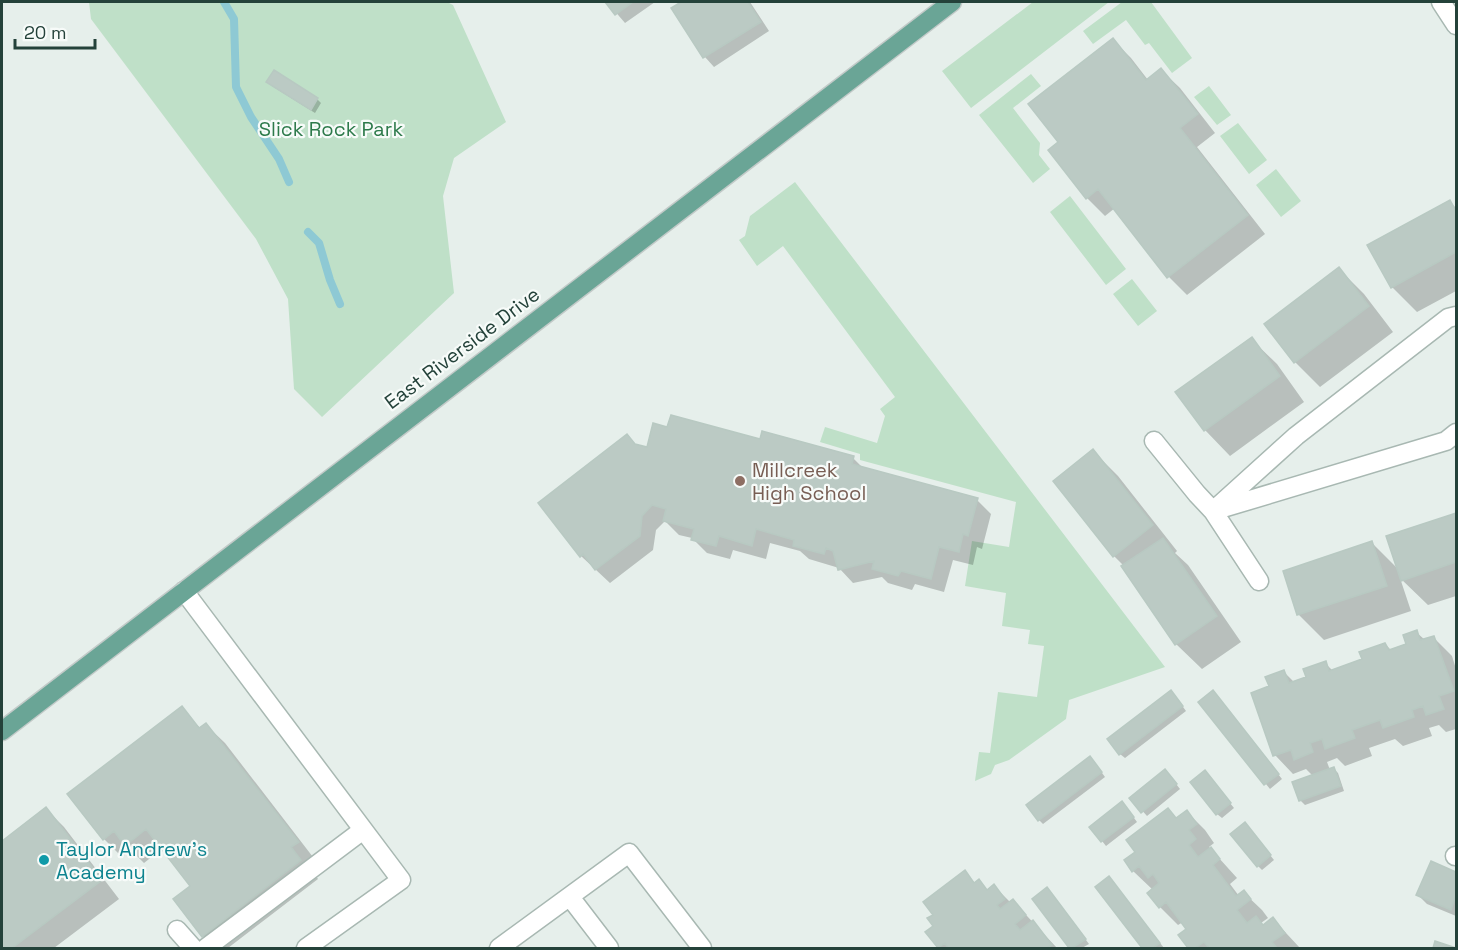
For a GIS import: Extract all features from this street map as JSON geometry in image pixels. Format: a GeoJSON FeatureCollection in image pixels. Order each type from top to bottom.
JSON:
{"type":"FeatureCollection","features":[{"type":"Feature","properties":{"kind":"main road","name":"East Riverside Drive"},"geometry":{"type":"LineString","coordinates":[[2,731],[952,2]]}},
{"type":"Feature","properties":{"kind":"street"},"geometry":{"type":"LineString","coordinates":[[1441,2],[1456,25]]}},
{"type":"Feature","properties":{"kind":"street"},"geometry":{"type":"LineString","coordinates":[[1213,511],[1296,436],[1448,318],[1456,316]]}},
{"type":"Feature","properties":{"kind":"street"},"geometry":{"type":"LineString","coordinates":[[1213,511],[1446,441],[1456,433]]}},
{"type":"Feature","properties":{"kind":"street"},"geometry":{"type":"LineString","coordinates":[[1154,441],[1213,511],[1259,581]]}},
{"type":"Feature","properties":{"kind":"street"},"geometry":{"type":"LineString","coordinates":[[184,591],[400,880],[306,948]]}},
{"type":"Feature","properties":{"kind":"street"},"geometry":{"type":"LineString","coordinates":[[206,948],[363,830]]}},
{"type":"Feature","properties":{"kind":"street"},"geometry":{"type":"LineString","coordinates":[[499,948],[629,853],[702,948]]}},
{"type":"Feature","properties":{"kind":"street"},"geometry":{"type":"LineString","coordinates":[[570,897],[609,948]]}},
{"type":"Feature","properties":{"kind":"street"},"geometry":{"type":"LineString","coordinates":[[177,930],[193,948]]}},
{"type":"Feature","properties":{"kind":"green space","name":"Slick Rock Park"},"geometry":{"type":"Polygon","coordinates":[[[89,2],[447,2],[453,5],[506,122],[454,158],[443,196],[454,293],[322,417],[294,389],[288,299],[256,239],[91,19],[89,2]]]}},
{"type":"Feature","properties":{"kind":"green space"},"geometry":{"type":"Polygon","coordinates":[[[1033,2],[1109,2],[971,108],[942,71],[1033,2]]]}},
{"type":"Feature","properties":{"kind":"green space"},"geometry":{"type":"Polygon","coordinates":[[[1122,2],[1151,2],[1192,58],[1172,73],[1149,43],[1145,45],[1126,20],[1093,44],[1083,31],[1122,2]]]}},
{"type":"Feature","properties":{"kind":"green space"},"geometry":{"type":"Polygon","coordinates":[[[1031,74],[1041,86],[1013,108],[1040,143],[1039,155],[1050,169],[1033,183],[979,115],[1031,74]]]}},
{"type":"Feature","properties":{"kind":"green space"},"geometry":{"type":"Polygon","coordinates":[[[1209,86],[1231,115],[1217,125],[1194,97],[1209,86]]]}},
{"type":"Feature","properties":{"kind":"green space"},"geometry":{"type":"Polygon","coordinates":[[[1238,123],[1267,160],[1249,174],[1220,136],[1238,123]]]}},
{"type":"Feature","properties":{"kind":"green space"},"geometry":{"type":"Polygon","coordinates":[[[1276,169],[1301,201],[1281,217],[1256,185],[1276,169]]]}},
{"type":"Feature","properties":{"kind":"green space"},"geometry":{"type":"Polygon","coordinates":[[[795,182],[1165,667],[1069,700],[1066,719],[1009,760],[995,765],[991,774],[975,781],[979,752],[990,753],[998,692],[1037,697],[1044,646],[1028,644],[1030,630],[1002,626],[1006,593],[965,586],[972,541],[1009,547],[1016,502],[860,460],[860,454],[820,442],[825,427],[877,443],[885,416],[880,409],[895,397],[783,246],[757,266],[739,240],[745,236],[750,216],[795,182]]]}},
{"type":"Feature","properties":{"kind":"green space"},"geometry":{"type":"Polygon","coordinates":[[[1070,196],[1126,269],[1106,285],[1050,212],[1070,196]]]}},
{"type":"Feature","properties":{"kind":"green space"},"geometry":{"type":"Polygon","coordinates":[[[1132,279],[1157,311],[1138,326],[1113,294],[1132,279]]]}},
{"type":"Feature","properties":{"kind":"building"},"geometry":{"type":"Polygon","coordinates":[[[605,2],[633,2],[615,15],[605,2]]]}},
{"type":"Feature","properties":{"kind":"building"},"geometry":{"type":"Polygon","coordinates":[[[681,2],[748,2],[761,22],[703,58],[671,8],[681,2]]]}},
{"type":"Feature","properties":{"kind":"building"},"geometry":{"type":"Polygon","coordinates":[[[1113,38],[1146,80],[1161,68],[1198,114],[1180,128],[1248,215],[1167,278],[1098,189],[1086,199],[1048,150],[1058,142],[1028,104],[1113,38]]]}},
{"type":"Feature","properties":{"kind":"building"},"geometry":{"type":"Polygon","coordinates":[[[274,70],[318,98],[311,110],[266,82],[274,70]]]}},
{"type":"Feature","properties":{"kind":"building"},"geometry":{"type":"Polygon","coordinates":[[[1450,200],[1456,211],[1456,252],[1391,288],[1367,245],[1450,200]]]}},
{"type":"Feature","properties":{"kind":"building"},"geometry":{"type":"Polygon","coordinates":[[[1339,267],[1369,306],[1294,363],[1264,324],[1339,267]]]}},
{"type":"Feature","properties":{"kind":"building"},"geometry":{"type":"Polygon","coordinates":[[[1252,337],[1280,376],[1204,431],[1175,392],[1252,337]]]}},
{"type":"Feature","properties":{"kind":"building","name":"Millcreek High School"},"geometry":{"type":"Polygon","coordinates":[[[671,415],[760,439],[762,431],[854,456],[852,464],[978,498],[968,536],[963,534],[959,552],[939,547],[931,579],[901,571],[898,576],[872,569],[874,561],[838,570],[833,551],[826,548],[824,554],[793,546],[794,540],[756,529],[752,546],[719,536],[716,546],[691,540],[694,529],[663,521],[666,509],[652,505],[642,516],[640,536],[595,570],[583,554],[580,557],[538,503],[627,434],[635,444],[647,447],[653,423],[667,427],[671,415]]]}},
{"type":"Feature","properties":{"kind":"building"},"geometry":{"type":"Polygon","coordinates":[[[1093,449],[1153,525],[1113,557],[1053,481],[1093,449]]]}},
{"type":"Feature","properties":{"kind":"building"},"geometry":{"type":"Polygon","coordinates":[[[1456,513],[1456,562],[1401,581],[1386,536],[1456,513]]]}},
{"type":"Feature","properties":{"kind":"building"},"geometry":{"type":"Polygon","coordinates":[[[1163,538],[1217,616],[1175,645],[1121,566],[1163,538]]]}},
{"type":"Feature","properties":{"kind":"building"},"geometry":{"type":"Polygon","coordinates":[[[1372,541],[1387,586],[1297,615],[1283,571],[1372,541]]]}},
{"type":"Feature","properties":{"kind":"building"},"geometry":{"type":"Polygon","coordinates":[[[1417,630],[1420,640],[1434,636],[1454,691],[1439,696],[1444,709],[1426,715],[1423,706],[1412,710],[1414,717],[1383,728],[1380,720],[1352,730],[1355,738],[1325,749],[1322,739],[1310,743],[1313,752],[1294,760],[1291,750],[1273,756],[1251,693],[1269,686],[1265,677],[1284,670],[1289,683],[1306,677],[1303,669],[1326,661],[1329,671],[1362,659],[1359,652],[1385,643],[1389,650],[1406,644],[1403,635],[1417,630]]]}},
{"type":"Feature","properties":{"kind":"building"},"geometry":{"type":"Polygon","coordinates":[[[1171,690],[1183,706],[1119,755],[1107,739],[1171,690]]]}},
{"type":"Feature","properties":{"kind":"building"},"geometry":{"type":"Polygon","coordinates":[[[1213,690],[1279,774],[1264,785],[1198,702],[1213,690]]]}},
{"type":"Feature","properties":{"kind":"building"},"geometry":{"type":"Polygon","coordinates":[[[182,706],[199,728],[206,723],[299,842],[291,847],[301,860],[202,937],[173,899],[190,886],[146,829],[125,846],[114,831],[103,840],[67,794],[182,706]]]}},
{"type":"Feature","properties":{"kind":"building"},"geometry":{"type":"Polygon","coordinates":[[[1090,756],[1102,772],[1038,821],[1026,805],[1090,756]]]}},
{"type":"Feature","properties":{"kind":"building"},"geometry":{"type":"Polygon","coordinates":[[[1334,767],[1341,786],[1299,801],[1292,782],[1334,767]]]}},
{"type":"Feature","properties":{"kind":"building"},"geometry":{"type":"Polygon","coordinates":[[[1165,769],[1177,784],[1141,813],[1129,798],[1165,769]]]}},
{"type":"Feature","properties":{"kind":"building"},"geometry":{"type":"Polygon","coordinates":[[[1205,770],[1231,803],[1216,815],[1190,782],[1205,770]]]}},
{"type":"Feature","properties":{"kind":"building"},"geometry":{"type":"Polygon","coordinates":[[[1122,801],[1134,817],[1101,842],[1089,827],[1122,801]]]}},
{"type":"Feature","properties":{"kind":"building","name":"Taylor Andrew's Academy"},"geometry":{"type":"Polygon","coordinates":[[[46,807],[102,880],[12,948],[2,948],[2,841],[46,807]]]}},
{"type":"Feature","properties":{"kind":"building"},"geometry":{"type":"Polygon","coordinates":[[[1168,808],[1176,818],[1187,810],[1197,824],[1189,830],[1196,839],[1189,845],[1198,857],[1211,847],[1220,859],[1213,865],[1236,896],[1244,890],[1251,899],[1237,910],[1247,923],[1256,916],[1263,925],[1273,917],[1285,933],[1272,942],[1277,948],[1209,948],[1204,942],[1195,948],[1188,948],[1178,935],[1186,929],[1166,902],[1159,908],[1147,893],[1159,883],[1153,874],[1148,878],[1139,866],[1132,872],[1124,860],[1135,852],[1126,840],[1168,808]]]}},
{"type":"Feature","properties":{"kind":"building"},"geometry":{"type":"Polygon","coordinates":[[[1245,822],[1271,855],[1257,867],[1230,834],[1245,822]]]}},
{"type":"Feature","properties":{"kind":"building"},"geometry":{"type":"Polygon","coordinates":[[[1431,861],[1456,872],[1456,895],[1451,910],[1416,895],[1431,861]]]}},
{"type":"Feature","properties":{"kind":"building"},"geometry":{"type":"Polygon","coordinates":[[[965,870],[974,883],[979,879],[987,890],[994,884],[1005,899],[997,905],[1000,909],[1013,899],[1026,915],[1015,924],[1020,930],[1033,920],[1052,945],[1047,948],[948,948],[945,943],[938,948],[925,932],[933,926],[927,918],[933,915],[923,902],[965,870]]]}},
{"type":"Feature","properties":{"kind":"building"},"geometry":{"type":"Polygon","coordinates":[[[1109,876],[1160,943],[1153,948],[1142,948],[1095,887],[1109,876]]]}},
{"type":"Feature","properties":{"kind":"building"},"geometry":{"type":"Polygon","coordinates":[[[1047,887],[1086,939],[1072,948],[1069,948],[1032,899],[1047,887]]]}},
{"type":"Feature","properties":{"kind":"building"},"geometry":{"type":"Polygon","coordinates":[[[1435,941],[1456,948],[1433,948],[1435,941]]]}},
{"type":"Feature","properties":{"kind":"waterway"},"geometry":{"type":"LineString","coordinates":[[224,2],[234,19],[236,87],[251,117],[279,159],[289,182]]}},
{"type":"Feature","properties":{"kind":"waterway"},"geometry":{"type":"LineString","coordinates":[[308,232],[319,243],[340,304]]}},
{"type":"Feature","properties":{"kind":"place","name":"Millcreek High School"},"geometry":{"type":"Point","coordinates":[740,481]}},
{"type":"Feature","properties":{"kind":"place","name":"Taylor Andrew's Academy"},"geometry":{"type":"Point","coordinates":[44,860]}}]}
